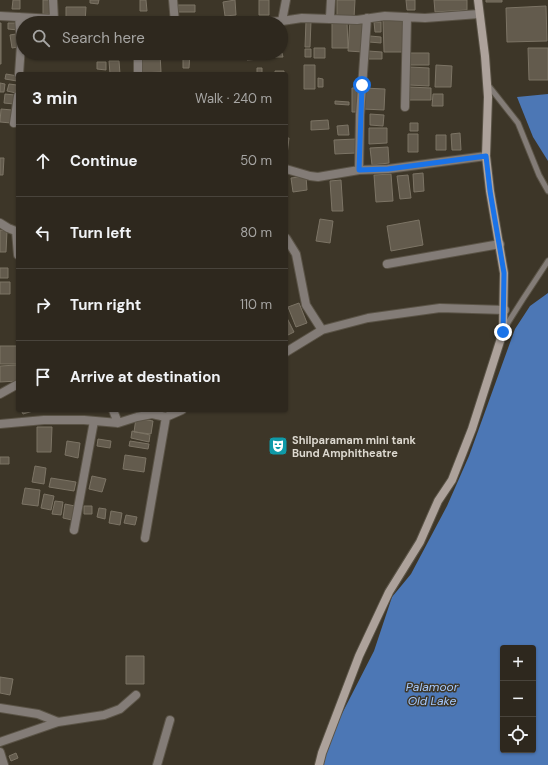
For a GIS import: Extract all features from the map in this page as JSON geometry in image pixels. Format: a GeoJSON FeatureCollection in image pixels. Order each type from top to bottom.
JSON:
{"type":"FeatureCollection","features":[{"type":"Feature","properties":{"kind":"street"},"geometry":{"type":"LineString","coordinates":[[53,0],[55,16]]}},
{"type":"Feature","properties":{"kind":"street"},"geometry":{"type":"LineString","coordinates":[[173,0],[174,16]]}},
{"type":"Feature","properties":{"kind":"street"},"geometry":{"type":"LineString","coordinates":[[283,16],[286,0]]}},
{"type":"Feature","properties":{"kind":"street"},"geometry":{"type":"LineString","coordinates":[[330,18],[331,0]]}},
{"type":"Feature","properties":{"kind":"street"},"geometry":{"type":"LineString","coordinates":[[319,765],[322,753],[359,656],[389,592],[420,542],[438,501],[452,480],[472,429],[503,332],[504,273],[490,191],[486,156],[487,85],[478,0]]}},
{"type":"Feature","properties":{"kind":"street"},"geometry":{"type":"LineString","coordinates":[[288,20],[302,18],[357,20],[407,16],[425,18],[479,14]]}},
{"type":"Feature","properties":{"kind":"street"},"geometry":{"type":"LineString","coordinates":[[0,16],[16,17]]}},
{"type":"Feature","properties":{"kind":"street"},"geometry":{"type":"LineString","coordinates":[[406,107],[407,16]]}},
{"type":"Feature","properties":{"kind":"street"},"geometry":{"type":"LineString","coordinates":[[359,170],[360,115],[367,18]]}},
{"type":"Feature","properties":{"kind":"street"},"geometry":{"type":"LineString","coordinates":[[19,72],[20,60]]}},
{"type":"Feature","properties":{"kind":"street"},"geometry":{"type":"LineString","coordinates":[[138,60],[138,72]]}},
{"type":"Feature","properties":{"kind":"street"},"geometry":{"type":"LineString","coordinates":[[14,123],[16,110]]}},
{"type":"Feature","properties":{"kind":"street"},"geometry":{"type":"LineString","coordinates":[[288,170],[318,177],[359,170],[388,169],[486,156]]}},
{"type":"Feature","properties":{"kind":"street"},"geometry":{"type":"LineString","coordinates":[[0,223],[16,231]]}},
{"type":"Feature","properties":{"kind":"street"},"geometry":{"type":"LineString","coordinates":[[288,241],[296,254],[306,305],[322,330]]}},
{"type":"Feature","properties":{"kind":"street"},"geometry":{"type":"LineString","coordinates":[[387,264],[500,244]]}},
{"type":"Feature","properties":{"kind":"street"},"geometry":{"type":"LineString","coordinates":[[288,351],[322,330],[368,318],[440,308],[504,310]]}},
{"type":"Feature","properties":{"kind":"street"},"geometry":{"type":"LineString","coordinates":[[0,394],[16,385]]}},
{"type":"Feature","properties":{"kind":"street"},"geometry":{"type":"LineString","coordinates":[[114,412],[118,423]]}},
{"type":"Feature","properties":{"kind":"street"},"geometry":{"type":"LineString","coordinates":[[0,424],[44,420],[118,423],[152,414],[166,417],[177,412]]}},
{"type":"Feature","properties":{"kind":"street"},"geometry":{"type":"LineString","coordinates":[[145,538],[166,417]]}},
{"type":"Feature","properties":{"kind":"street"},"geometry":{"type":"LineString","coordinates":[[74,530],[94,421]]}},
{"type":"Feature","properties":{"kind":"street"},"geometry":{"type":"LineString","coordinates":[[0,742],[58,722],[104,715],[120,709],[136,695]]}},
{"type":"Feature","properties":{"kind":"street"},"geometry":{"type":"LineString","coordinates":[[0,708],[38,714],[58,722]]}},
{"type":"Feature","properties":{"kind":"street"},"geometry":{"type":"LineString","coordinates":[[157,765],[170,720]]}},
{"type":"Feature","properties":{"kind":"street"},"geometry":{"type":"LineString","coordinates":[[0,752],[4,765]]}},
{"type":"Feature","properties":{"kind":"lane"},"geometry":{"type":"LineString","coordinates":[[487,85],[518,123],[539,175],[548,192]]}},
{"type":"Feature","properties":{"kind":"lane"},"geometry":{"type":"LineString","coordinates":[[503,332],[548,261]]}},
{"type":"Feature","properties":{"kind":"water"},"geometry":{"type":"Polygon","coordinates":[[[548,94],[548,161],[533,137],[517,97],[548,94]]]}},
{"type":"Feature","properties":{"kind":"water","name":"Palamoor Old Lake"},"geometry":{"type":"Polygon","coordinates":[[[548,293],[548,765],[324,765],[324,756],[329,739],[374,651],[392,597],[411,574],[447,506],[469,456],[515,329],[530,306],[548,293]]]}},
{"type":"Feature","properties":{"kind":"building"},"geometry":{"type":"Polygon","coordinates":[[[13,0],[20,0],[20,9],[12,9],[13,0]]]}},
{"type":"Feature","properties":{"kind":"building"},"geometry":{"type":"Polygon","coordinates":[[[43,0],[50,0],[50,14],[43,14],[43,0]]]}},
{"type":"Feature","properties":{"kind":"building"},"geometry":{"type":"Polygon","coordinates":[[[90,0],[99,0],[98,4],[90,3],[90,0]]]}},
{"type":"Feature","properties":{"kind":"building"},"geometry":{"type":"Polygon","coordinates":[[[140,0],[146,0],[147,11],[140,11],[140,0]]]}},
{"type":"Feature","properties":{"kind":"building"},"geometry":{"type":"Polygon","coordinates":[[[235,0],[236,15],[225,16],[223,2],[235,0]]]}},
{"type":"Feature","properties":{"kind":"building"},"geometry":{"type":"Polygon","coordinates":[[[259,0],[269,0],[269,15],[259,15],[259,0]]]}},
{"type":"Feature","properties":{"kind":"building"},"geometry":{"type":"Polygon","coordinates":[[[337,0],[355,0],[354,18],[337,18],[337,0]]]}},
{"type":"Feature","properties":{"kind":"building"},"geometry":{"type":"Polygon","coordinates":[[[406,0],[415,0],[415,10],[407,10],[406,0]]]}},
{"type":"Feature","properties":{"kind":"building"},"geometry":{"type":"Polygon","coordinates":[[[434,0],[467,0],[467,10],[435,12],[434,0]]]}},
{"type":"Feature","properties":{"kind":"building"},"geometry":{"type":"Polygon","coordinates":[[[486,0],[502,0],[502,2],[486,2],[486,0]]]}},
{"type":"Feature","properties":{"kind":"building"},"geometry":{"type":"Polygon","coordinates":[[[178,5],[195,5],[195,12],[178,12],[178,5]]]}},
{"type":"Feature","properties":{"kind":"building"},"geometry":{"type":"Polygon","coordinates":[[[546,6],[547,41],[507,42],[506,8],[546,6]]]}},
{"type":"Feature","properties":{"kind":"building"},"geometry":{"type":"Polygon","coordinates":[[[66,7],[86,7],[85,16],[66,16],[66,7]]]}},
{"type":"Feature","properties":{"kind":"building"},"geometry":{"type":"Polygon","coordinates":[[[350,20],[364,21],[363,52],[348,51],[350,20]]]}},
{"type":"Feature","properties":{"kind":"building"},"geometry":{"type":"Polygon","coordinates":[[[383,20],[403,20],[404,52],[384,52],[383,20]]]}},
{"type":"Feature","properties":{"kind":"building"},"geometry":{"type":"Polygon","coordinates":[[[306,21],[311,21],[310,47],[305,47],[306,21]]]}},
{"type":"Feature","properties":{"kind":"building"},"geometry":{"type":"Polygon","coordinates":[[[332,21],[347,21],[348,48],[332,48],[332,21]]]}},
{"type":"Feature","properties":{"kind":"building"},"geometry":{"type":"Polygon","coordinates":[[[374,22],[381,22],[381,32],[375,32],[374,22]]]}},
{"type":"Feature","properties":{"kind":"building"},"geometry":{"type":"Polygon","coordinates":[[[1,23],[1,64],[0,64],[1,23]]]}},
{"type":"Feature","properties":{"kind":"building"},"geometry":{"type":"Polygon","coordinates":[[[8,23],[16,23],[16,30],[8,29],[8,23]]]}},
{"type":"Feature","properties":{"kind":"building"},"geometry":{"type":"Polygon","coordinates":[[[16,34],[16,47],[12,48],[10,35],[16,34]]]}},
{"type":"Feature","properties":{"kind":"building"},"geometry":{"type":"Polygon","coordinates":[[[370,36],[381,37],[381,43],[369,42],[370,36]]]}},
{"type":"Feature","properties":{"kind":"building"},"geometry":{"type":"Polygon","coordinates":[[[314,48],[325,48],[325,58],[314,58],[314,48]]]}},
{"type":"Feature","properties":{"kind":"building"},"geometry":{"type":"Polygon","coordinates":[[[528,48],[548,48],[548,80],[529,80],[528,48]]]}},
{"type":"Feature","properties":{"kind":"building"},"geometry":{"type":"Polygon","coordinates":[[[305,49],[311,49],[311,57],[305,57],[305,49]]]}},
{"type":"Feature","properties":{"kind":"building"},"geometry":{"type":"Polygon","coordinates":[[[368,51],[382,52],[382,59],[368,59],[368,51]]]}},
{"type":"Feature","properties":{"kind":"building"},"geometry":{"type":"Polygon","coordinates":[[[410,53],[429,53],[429,65],[410,65],[410,53]]]}},
{"type":"Feature","properties":{"kind":"building"},"geometry":{"type":"Polygon","coordinates":[[[141,60],[160,60],[161,72],[141,72],[141,60]]]}},
{"type":"Feature","properties":{"kind":"building"},"geometry":{"type":"Polygon","coordinates":[[[183,60],[190,60],[189,68],[183,68],[183,60]]]}},
{"type":"Feature","properties":{"kind":"building"},"geometry":{"type":"Polygon","coordinates":[[[109,61],[119,61],[120,72],[110,72],[109,61]]]}},
{"type":"Feature","properties":{"kind":"building"},"geometry":{"type":"Polygon","coordinates":[[[97,62],[106,62],[106,70],[97,69],[97,62]]]}},
{"type":"Feature","properties":{"kind":"building"},"geometry":{"type":"Polygon","coordinates":[[[304,65],[315,65],[315,89],[304,89],[304,65]]]}},
{"type":"Feature","properties":{"kind":"building"},"geometry":{"type":"Polygon","coordinates":[[[436,65],[452,66],[451,87],[435,87],[436,65]]]}},
{"type":"Feature","properties":{"kind":"building"},"geometry":{"type":"Polygon","coordinates":[[[410,67],[429,68],[429,86],[409,85],[410,67]]]}},
{"type":"Feature","properties":{"kind":"building"},"geometry":{"type":"Polygon","coordinates":[[[257,68],[262,68],[262,72],[257,72],[257,68]]]}},
{"type":"Feature","properties":{"kind":"building"},"geometry":{"type":"Polygon","coordinates":[[[6,74],[16,76],[16,81],[5,79],[6,74]]]}},
{"type":"Feature","properties":{"kind":"building"},"geometry":{"type":"Polygon","coordinates":[[[318,78],[323,79],[323,87],[318,87],[318,78]]]}},
{"type":"Feature","properties":{"kind":"building"},"geometry":{"type":"Polygon","coordinates":[[[0,83],[5,84],[4,92],[0,92],[0,83]]]}},
{"type":"Feature","properties":{"kind":"building"},"geometry":{"type":"Polygon","coordinates":[[[9,84],[16,85],[16,93],[7,91],[9,84]]]}},
{"type":"Feature","properties":{"kind":"building"},"geometry":{"type":"Polygon","coordinates":[[[409,87],[431,88],[431,100],[408,100],[409,87]]]}},
{"type":"Feature","properties":{"kind":"building"},"geometry":{"type":"Polygon","coordinates":[[[352,88],[358,88],[358,112],[352,112],[352,88]]]}},
{"type":"Feature","properties":{"kind":"building"},"geometry":{"type":"Polygon","coordinates":[[[363,88],[385,89],[384,110],[363,109],[363,88]]]}},
{"type":"Feature","properties":{"kind":"building"},"geometry":{"type":"Polygon","coordinates":[[[5,94],[15,95],[14,104],[4,103],[5,94]]]}},
{"type":"Feature","properties":{"kind":"building"},"geometry":{"type":"Polygon","coordinates":[[[433,94],[443,94],[443,106],[432,106],[433,94]]]}},
{"type":"Feature","properties":{"kind":"building"},"geometry":{"type":"Polygon","coordinates":[[[335,101],[349,102],[349,105],[335,104],[335,101]]]}},
{"type":"Feature","properties":{"kind":"building"},"geometry":{"type":"Polygon","coordinates":[[[1,109],[12,110],[11,123],[0,122],[1,109]]]}},
{"type":"Feature","properties":{"kind":"building"},"geometry":{"type":"Polygon","coordinates":[[[370,114],[384,115],[383,126],[370,125],[370,114]]]}},
{"type":"Feature","properties":{"kind":"building"},"geometry":{"type":"Polygon","coordinates":[[[328,120],[329,129],[311,130],[311,121],[328,120]]]}},
{"type":"Feature","properties":{"kind":"building"},"geometry":{"type":"Polygon","coordinates":[[[410,123],[418,123],[418,131],[410,131],[410,123]]]}},
{"type":"Feature","properties":{"kind":"building"},"geometry":{"type":"Polygon","coordinates":[[[348,125],[349,135],[338,135],[337,126],[348,125]]]}},
{"type":"Feature","properties":{"kind":"building"},"geometry":{"type":"Polygon","coordinates":[[[369,128],[387,128],[387,143],[369,144],[369,128]]]}},
{"type":"Feature","properties":{"kind":"building"},"geometry":{"type":"Polygon","coordinates":[[[460,133],[461,150],[452,150],[451,134],[460,133]]]}},
{"type":"Feature","properties":{"kind":"building"},"geometry":{"type":"Polygon","coordinates":[[[408,134],[418,134],[418,152],[408,152],[408,134]]]}},
{"type":"Feature","properties":{"kind":"building"},"geometry":{"type":"Polygon","coordinates":[[[436,135],[446,135],[446,150],[436,150],[436,135]]]}},
{"type":"Feature","properties":{"kind":"building"},"geometry":{"type":"Polygon","coordinates":[[[356,139],[356,153],[335,154],[334,140],[356,139]]]}},
{"type":"Feature","properties":{"kind":"building"},"geometry":{"type":"Polygon","coordinates":[[[388,147],[389,163],[372,165],[370,148],[388,147]]]}},
{"type":"Feature","properties":{"kind":"building"},"geometry":{"type":"Polygon","coordinates":[[[0,158],[4,158],[3,175],[0,175],[0,158]]]}},
{"type":"Feature","properties":{"kind":"building"},"geometry":{"type":"Polygon","coordinates":[[[423,173],[424,191],[414,192],[413,174],[423,173]]]}},
{"type":"Feature","properties":{"kind":"building"},"geometry":{"type":"Polygon","coordinates":[[[391,174],[393,201],[376,202],[374,175],[391,174]]]}},
{"type":"Feature","properties":{"kind":"building"},"geometry":{"type":"Polygon","coordinates":[[[408,175],[411,198],[400,199],[397,176],[408,175]]]}},
{"type":"Feature","properties":{"kind":"building"},"geometry":{"type":"Polygon","coordinates":[[[306,176],[307,190],[293,192],[291,178],[306,176]]]}},
{"type":"Feature","properties":{"kind":"building"},"geometry":{"type":"Polygon","coordinates":[[[341,180],[343,211],[332,211],[330,181],[341,180]]]}},
{"type":"Feature","properties":{"kind":"building"},"geometry":{"type":"Polygon","coordinates":[[[320,219],[333,221],[330,243],[316,241],[320,219]]]}},
{"type":"Feature","properties":{"kind":"building"},"geometry":{"type":"Polygon","coordinates":[[[419,220],[423,245],[391,251],[387,226],[419,220]]]}},
{"type":"Feature","properties":{"kind":"building"},"geometry":{"type":"Polygon","coordinates":[[[0,230],[7,231],[6,252],[0,252],[0,230]]]}},
{"type":"Feature","properties":{"kind":"building"},"geometry":{"type":"Polygon","coordinates":[[[0,268],[8,268],[8,278],[0,278],[0,268]]]}},
{"type":"Feature","properties":{"kind":"building"},"geometry":{"type":"Polygon","coordinates":[[[0,282],[10,282],[10,294],[0,294],[0,282]]]}},
{"type":"Feature","properties":{"kind":"building"},"geometry":{"type":"Polygon","coordinates":[[[299,303],[307,323],[296,327],[288,307],[299,303]]]}},
{"type":"Feature","properties":{"kind":"building"},"geometry":{"type":"Polygon","coordinates":[[[288,320],[294,332],[288,335],[288,320]]]}},
{"type":"Feature","properties":{"kind":"building"},"geometry":{"type":"Polygon","coordinates":[[[0,346],[16,346],[16,364],[0,364],[0,346]]]}},
{"type":"Feature","properties":{"kind":"building"},"geometry":{"type":"Polygon","coordinates":[[[16,365],[16,381],[0,382],[0,366],[16,365]]]}},
{"type":"Feature","properties":{"kind":"building"},"geometry":{"type":"Polygon","coordinates":[[[136,418],[153,421],[151,434],[134,432],[136,418]]]}},
{"type":"Feature","properties":{"kind":"building"},"geometry":{"type":"Polygon","coordinates":[[[37,427],[52,427],[51,452],[37,452],[37,427]]]}},
{"type":"Feature","properties":{"kind":"building"},"geometry":{"type":"Polygon","coordinates":[[[132,431],[150,435],[149,442],[131,438],[132,431]]]}},
{"type":"Feature","properties":{"kind":"building"},"geometry":{"type":"Polygon","coordinates":[[[98,439],[111,441],[110,448],[97,446],[98,439]]]}},
{"type":"Feature","properties":{"kind":"building"},"geometry":{"type":"Polygon","coordinates":[[[67,441],[80,443],[78,458],[65,455],[67,441]]]}},
{"type":"Feature","properties":{"kind":"building"},"geometry":{"type":"Polygon","coordinates":[[[130,441],[149,444],[148,449],[129,446],[130,441]]]}},
{"type":"Feature","properties":{"kind":"building"},"geometry":{"type":"Polygon","coordinates":[[[125,455],[146,458],[144,472],[123,469],[125,455]]]}},
{"type":"Feature","properties":{"kind":"building"},"geometry":{"type":"Polygon","coordinates":[[[0,457],[9,457],[9,464],[0,464],[0,457]]]}},
{"type":"Feature","properties":{"kind":"building"},"geometry":{"type":"Polygon","coordinates":[[[35,466],[46,468],[44,484],[32,482],[35,466]]]}},
{"type":"Feature","properties":{"kind":"building"},"geometry":{"type":"Polygon","coordinates":[[[92,476],[106,479],[102,492],[89,489],[92,476]]]}},
{"type":"Feature","properties":{"kind":"building"},"geometry":{"type":"Polygon","coordinates":[[[51,478],[76,482],[74,491],[49,487],[51,478]]]}},
{"type":"Feature","properties":{"kind":"building"},"geometry":{"type":"Polygon","coordinates":[[[25,488],[40,490],[38,506],[22,504],[25,488]]]}},
{"type":"Feature","properties":{"kind":"building"},"geometry":{"type":"Polygon","coordinates":[[[44,494],[54,496],[51,510],[41,508],[44,494]]]}},
{"type":"Feature","properties":{"kind":"building"},"geometry":{"type":"Polygon","coordinates":[[[55,501],[63,502],[61,515],[52,514],[55,501]]]}},
{"type":"Feature","properties":{"kind":"building"},"geometry":{"type":"Polygon","coordinates":[[[65,504],[75,506],[72,520],[63,518],[65,504]]]}},
{"type":"Feature","properties":{"kind":"building"},"geometry":{"type":"Polygon","coordinates":[[[84,506],[92,506],[92,514],[84,514],[84,506]]]}},
{"type":"Feature","properties":{"kind":"building"},"geometry":{"type":"Polygon","coordinates":[[[99,508],[106,509],[105,519],[97,517],[99,508]]]}},
{"type":"Feature","properties":{"kind":"building"},"geometry":{"type":"Polygon","coordinates":[[[111,511],[122,513],[120,525],[109,523],[111,511]]]}},
{"type":"Feature","properties":{"kind":"building"},"geometry":{"type":"Polygon","coordinates":[[[126,515],[137,517],[135,525],[124,523],[126,515]]]}},
{"type":"Feature","properties":{"kind":"building"},"geometry":{"type":"Polygon","coordinates":[[[126,656],[144,656],[144,684],[126,684],[126,656]]]}},
{"type":"Feature","properties":{"kind":"building"},"geometry":{"type":"Polygon","coordinates":[[[0,677],[13,679],[10,695],[0,693],[0,677]]]}},
{"type":"Feature","properties":{"kind":"building"},"geometry":{"type":"Polygon","coordinates":[[[16,753],[18,758],[11,761],[9,756],[16,753]]]}},
{"type":"Feature","properties":{"kind":"place","name":"Shilparamam mini tank Bund Amphitheatre"},"geometry":{"type":"Point","coordinates":[278,446]}},
{"type":"Feature","properties":{"kind":"route"},"geometry":{"type":"LineString","coordinates":[[362,85],[359,170],[388,169],[486,156],[490,191],[504,273],[503,332]]}}]}
